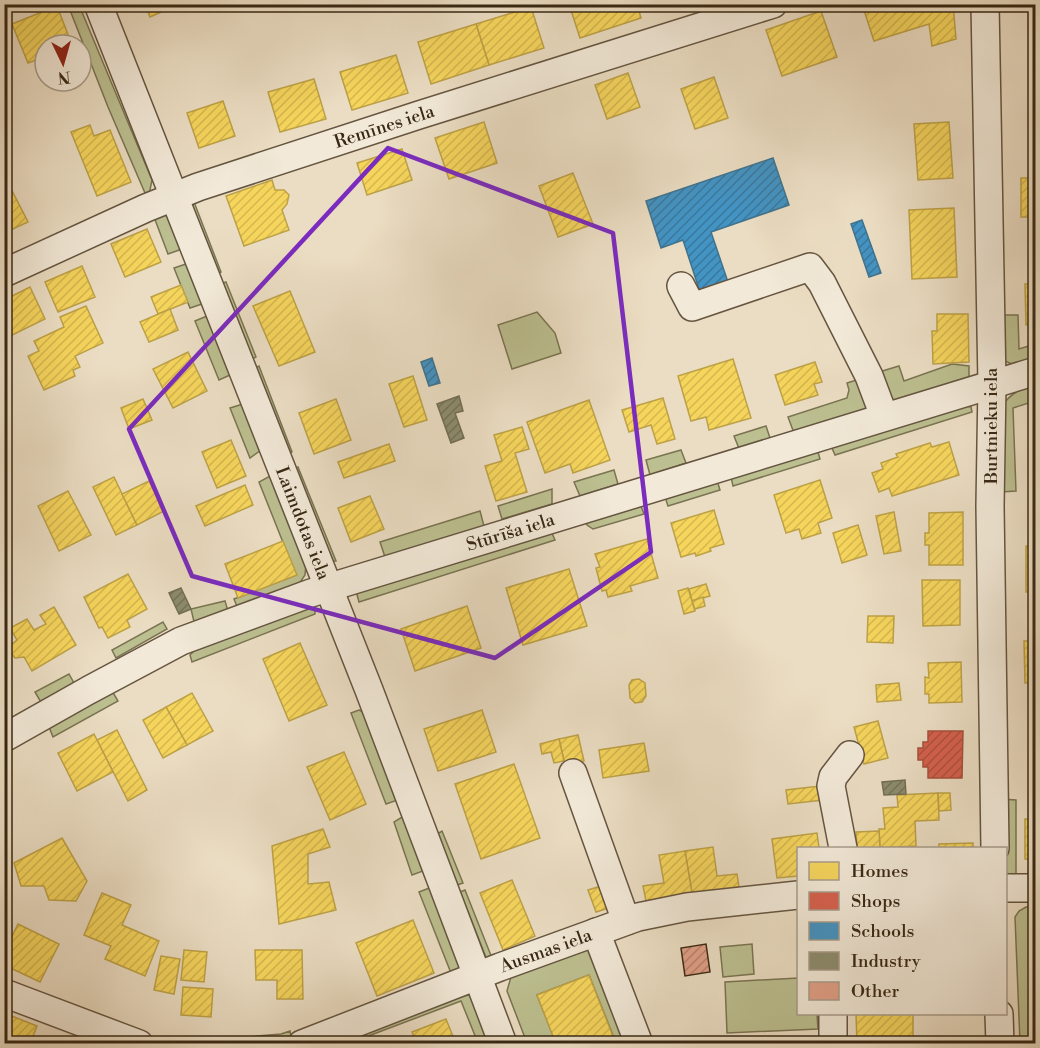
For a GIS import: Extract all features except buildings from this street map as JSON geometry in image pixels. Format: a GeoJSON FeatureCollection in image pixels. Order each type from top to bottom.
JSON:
{"type":"FeatureCollection","features":[{"type":"Feature","properties":{"kind":"street","name":"Laimdotas iela"},"geometry":{"type":"LineString","coordinates":[[98,4],[371,696],[503,1044]]}},
{"type":"Feature","properties":{"kind":"street","name":"Remīnes iela"},"geometry":{"type":"LineString","coordinates":[[4,273],[173,196],[277,160],[774,4]]}},
{"type":"Feature","properties":{"kind":"street","name":"Burtnieku iela"},"geometry":{"type":"LineString","coordinates":[[985,4],[992,384],[990,506],[995,847]]}},
{"type":"Feature","properties":{"kind":"street"},"geometry":{"type":"LineString","coordinates":[[681,286],[692,307],[810,267],[822,283],[869,376],[884,416]]}},
{"type":"Feature","properties":{"kind":"street","name":"Stūrīša iela"},"geometry":{"type":"LineString","coordinates":[[4,738],[181,641],[311,592],[1035,371]]}},
{"type":"Feature","properties":{"kind":"street"},"geometry":{"type":"LineString","coordinates":[[843,847],[831,786],[833,777],[850,755]]}},
{"type":"Feature","properties":{"kind":"street"},"geometry":{"type":"LineString","coordinates":[[573,773],[626,921]]}},
{"type":"Feature","properties":{"kind":"street"},"geometry":{"type":"LineString","coordinates":[[1007,888],[1035,888]]}},
{"type":"Feature","properties":{"kind":"street","name":"Ausmas iela"},"geometry":{"type":"LineString","coordinates":[[302,1044],[626,921],[687,907],[797,895]]}},
{"type":"Feature","properties":{"kind":"street"},"geometry":{"type":"LineString","coordinates":[[596,932],[639,1044]]}},
{"type":"Feature","properties":{"kind":"street"},"geometry":{"type":"LineString","coordinates":[[4,993],[139,1044]]}},
{"type":"Feature","properties":{"kind":"street"},"geometry":{"type":"LineString","coordinates":[[833,1015],[833,1044]]}},
{"type":"Feature","properties":{"kind":"street"},"geometry":{"type":"LineString","coordinates":[[999,1015],[1000,1044]]}},
{"type":"Feature","properties":{"kind":"highlighted area"},"geometry":{"type":"Polygon","coordinates":[[[388,148],[613,233],[651,552],[495,658],[192,576],[129,429],[388,148]]]}},
{"type":"Feature","properties":{"kind":"green space"},"geometry":{"type":"Polygon","coordinates":[[[68,5],[79,5],[91,33],[79,33],[68,5]]]}},
{"type":"Feature","properties":{"kind":"green space"},"geometry":{"type":"Polygon","coordinates":[[[93,39],[152,180],[148,200],[93,69],[93,39]]]}},
{"type":"Feature","properties":{"kind":"green space"},"geometry":{"type":"Polygon","coordinates":[[[194,202],[221,272],[216,274],[191,209],[194,202]]]}},
{"type":"Feature","properties":{"kind":"green space"},"geometry":{"type":"Polygon","coordinates":[[[160,211],[168,216],[182,249],[168,254],[154,217],[160,211]]]}},
{"type":"Feature","properties":{"kind":"green space"},"geometry":{"type":"Polygon","coordinates":[[[186,264],[202,304],[190,308],[174,268],[186,264]]]}},
{"type":"Feature","properties":{"kind":"green space"},"geometry":{"type":"Polygon","coordinates":[[[226,282],[256,357],[251,360],[220,284],[226,282]]]}},
{"type":"Feature","properties":{"kind":"green space"},"geometry":{"type":"Polygon","coordinates":[[[537,312],[555,333],[561,353],[512,369],[498,325],[537,312]]]}},
{"type":"Feature","properties":{"kind":"green space"},"geometry":{"type":"Polygon","coordinates":[[[1003,315],[1018,315],[1019,349],[1035,344],[1035,358],[1014,365],[1005,361],[1003,315]]]}},
{"type":"Feature","properties":{"kind":"green space"},"geometry":{"type":"Polygon","coordinates":[[[207,316],[230,375],[219,380],[195,321],[207,316]]]}},
{"type":"Feature","properties":{"kind":"green space"},"geometry":{"type":"Polygon","coordinates":[[[952,364],[969,366],[969,378],[892,401],[879,372],[899,366],[904,381],[952,364]]]}},
{"type":"Feature","properties":{"kind":"green space"},"geometry":{"type":"Polygon","coordinates":[[[259,366],[292,452],[288,454],[255,368],[259,366]]]}},
{"type":"Feature","properties":{"kind":"green space"},"geometry":{"type":"Polygon","coordinates":[[[863,378],[872,408],[794,433],[788,417],[847,398],[849,390],[847,383],[863,378]]]}},
{"type":"Feature","properties":{"kind":"green space"},"geometry":{"type":"Polygon","coordinates":[[[1035,384],[1035,401],[1013,408],[1016,491],[1001,492],[1002,406],[1016,392],[1035,384]]]}},
{"type":"Feature","properties":{"kind":"green space"},"geometry":{"type":"Polygon","coordinates":[[[243,404],[261,450],[250,458],[230,408],[243,404]]]}},
{"type":"Feature","properties":{"kind":"green space"},"geometry":{"type":"Polygon","coordinates":[[[962,405],[971,407],[972,412],[835,455],[832,448],[835,444],[962,405]]]}},
{"type":"Feature","properties":{"kind":"green space"},"geometry":{"type":"Polygon","coordinates":[[[766,426],[771,441],[740,451],[734,436],[766,426]]]}},
{"type":"Feature","properties":{"kind":"green space"},"geometry":{"type":"Polygon","coordinates":[[[681,450],[686,463],[650,475],[646,460],[681,450]]]}},
{"type":"Feature","properties":{"kind":"green space"},"geometry":{"type":"Polygon","coordinates":[[[818,452],[820,459],[733,486],[731,477],[818,452]]]}},
{"type":"Feature","properties":{"kind":"green space"},"geometry":{"type":"Polygon","coordinates":[[[298,467],[336,561],[329,562],[293,469],[298,467]]]}},
{"type":"Feature","properties":{"kind":"green space"},"geometry":{"type":"Polygon","coordinates":[[[614,470],[618,484],[580,496],[574,482],[614,470]]]}},
{"type":"Feature","properties":{"kind":"green space"},"geometry":{"type":"Polygon","coordinates":[[[270,476],[306,564],[305,575],[297,587],[238,609],[234,599],[296,575],[259,482],[270,476]]]}},
{"type":"Feature","properties":{"kind":"green space"},"geometry":{"type":"Polygon","coordinates":[[[716,477],[720,490],[668,506],[664,494],[716,477]]]}},
{"type":"Feature","properties":{"kind":"green space"},"geometry":{"type":"Polygon","coordinates":[[[552,489],[552,504],[502,519],[498,506],[552,489]]]}},
{"type":"Feature","properties":{"kind":"green space"},"geometry":{"type":"Polygon","coordinates":[[[641,506],[644,514],[593,529],[587,525],[585,518],[641,506]]]}},
{"type":"Feature","properties":{"kind":"green space"},"geometry":{"type":"Polygon","coordinates":[[[480,511],[484,526],[385,557],[380,542],[480,511]]]}},
{"type":"Feature","properties":{"kind":"green space"},"geometry":{"type":"Polygon","coordinates":[[[551,531],[555,540],[359,602],[356,591],[551,531]]]}},
{"type":"Feature","properties":{"kind":"green space"},"geometry":{"type":"Polygon","coordinates":[[[225,601],[228,611],[195,626],[191,609],[225,601]]]}},
{"type":"Feature","properties":{"kind":"green space"},"geometry":{"type":"Polygon","coordinates":[[[309,608],[315,608],[315,614],[192,662],[190,655],[194,651],[309,608]]]}},
{"type":"Feature","properties":{"kind":"green space"},"geometry":{"type":"Polygon","coordinates":[[[163,622],[167,629],[116,658],[112,650],[163,622]]]}},
{"type":"Feature","properties":{"kind":"green space"},"geometry":{"type":"Polygon","coordinates":[[[69,674],[74,683],[71,688],[42,704],[35,692],[69,674]]]}},
{"type":"Feature","properties":{"kind":"green space"},"geometry":{"type":"Polygon","coordinates":[[[112,691],[118,701],[53,737],[49,727],[112,691]]]}},
{"type":"Feature","properties":{"kind":"green space"},"geometry":{"type":"Polygon","coordinates":[[[359,710],[365,713],[398,796],[395,801],[386,804],[351,713],[359,710]]]}},
{"type":"Feature","properties":{"kind":"green space"},"geometry":{"type":"Polygon","coordinates":[[[1001,799],[1016,800],[1016,875],[1007,876],[1001,799]]]}},
{"type":"Feature","properties":{"kind":"green space"},"geometry":{"type":"Polygon","coordinates":[[[402,817],[406,818],[425,866],[423,871],[412,875],[394,822],[402,817]]]}},
{"type":"Feature","properties":{"kind":"green space"},"geometry":{"type":"Polygon","coordinates":[[[442,831],[463,883],[457,885],[437,834],[442,831]]]}},
{"type":"Feature","properties":{"kind":"green space"},"geometry":{"type":"Polygon","coordinates":[[[432,887],[461,970],[451,973],[419,892],[432,887]]]}},
{"type":"Feature","properties":{"kind":"green space"},"geometry":{"type":"Polygon","coordinates":[[[465,890],[492,958],[487,960],[460,892],[465,890]]]}},
{"type":"Feature","properties":{"kind":"green space"},"geometry":{"type":"Polygon","coordinates":[[[1026,907],[1035,907],[1035,1043],[1020,1043],[1015,917],[1026,907]]]}},
{"type":"Feature","properties":{"kind":"green space"},"geometry":{"type":"Polygon","coordinates":[[[752,944],[754,974],[723,977],[720,947],[752,944]]]}},
{"type":"Feature","properties":{"kind":"green space"},"geometry":{"type":"Polygon","coordinates":[[[588,949],[592,951],[632,1043],[616,1043],[589,975],[537,995],[556,1043],[527,1043],[507,991],[511,977],[588,949]]]}},
{"type":"Feature","properties":{"kind":"green space"},"geometry":{"type":"Polygon","coordinates":[[[797,978],[797,1015],[817,1015],[818,1029],[727,1033],[725,982],[797,978]]]}},
{"type":"Feature","properties":{"kind":"green space"},"geometry":{"type":"Polygon","coordinates":[[[472,995],[490,1043],[478,1043],[461,1001],[363,1038],[364,1033],[458,996],[472,995]]]}},
{"type":"Feature","properties":{"kind":"green space"},"geometry":{"type":"Polygon","coordinates":[[[290,1031],[291,1036],[268,1043],[164,1044],[158,1041],[159,1038],[176,1043],[281,1034],[290,1031]]]}}]}
